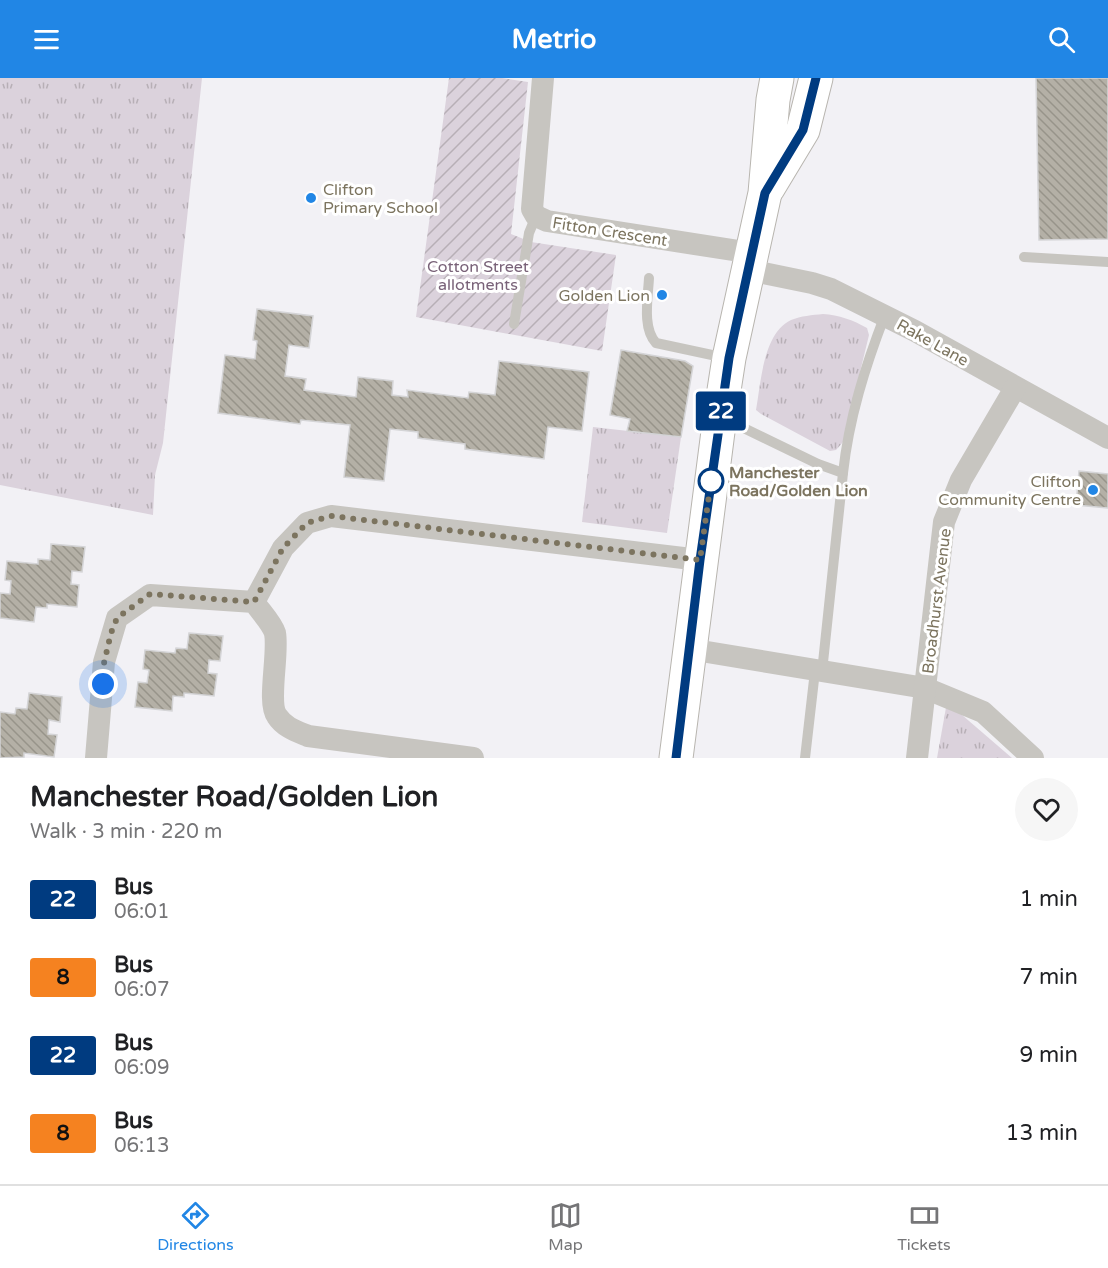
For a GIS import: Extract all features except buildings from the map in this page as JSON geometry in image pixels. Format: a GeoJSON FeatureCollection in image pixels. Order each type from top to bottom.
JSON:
{"type":"FeatureCollection","features":[{"type":"Feature","properties":{"kind":"main road"},"geometry":{"type":"LineString","coordinates":[[676,758],[720,416],[729,358],[765,193],[777,78]]}},
{"type":"Feature","properties":{"kind":"main road"},"geometry":{"type":"LineString","coordinates":[[765,193],[803,130],[816,78]]}},
{"type":"Feature","properties":{"kind":"street","name":"Fitton Crescent"},"geometry":{"type":"LineString","coordinates":[[543,78],[532,209],[536,216],[547,221],[750,261]]}},
{"type":"Feature","properties":{"kind":"street","name":"Rake Lane"},"geometry":{"type":"LineString","coordinates":[[750,261],[831,289],[885,315],[1015,388],[1106,432]]}},
{"type":"Feature","properties":{"kind":"street","name":"Broadhurst Avenue"},"geometry":{"type":"LineString","coordinates":[[917,758],[944,522],[961,480],[1015,388]]}},
{"type":"Feature","properties":{"kind":"street"},"geometry":{"type":"LineString","coordinates":[[254,602],[283,548],[307,523],[331,516],[700,560]]}},
{"type":"Feature","properties":{"kind":"street"},"geometry":{"type":"LineString","coordinates":[[96,758],[104,663],[117,618],[150,594],[254,602]]}},
{"type":"Feature","properties":{"kind":"street"},"geometry":{"type":"LineString","coordinates":[[254,602],[274,630],[277,655],[273,699],[276,715],[290,729],[308,736],[428,756],[473,758]]}},
{"type":"Feature","properties":{"kind":"street","name":"Broadhurst Avenue"},"geometry":{"type":"LineString","coordinates":[[690,648],[819,672],[926,688],[983,712],[1033,758]]}},
{"type":"Feature","properties":{"kind":"lane"},"geometry":{"type":"LineString","coordinates":[[514,324],[529,232],[536,216]]}},
{"type":"Feature","properties":{"kind":"lane"},"geometry":{"type":"LineString","coordinates":[[1024,257],[1108,262]]}},
{"type":"Feature","properties":{"kind":"lane"},"geometry":{"type":"LineString","coordinates":[[649,278],[650,336],[656,343],[729,358]]}},
{"type":"Feature","properties":{"kind":"lane"},"geometry":{"type":"LineString","coordinates":[[805,758],[819,672],[846,450],[859,387],[885,315]]}},
{"type":"Feature","properties":{"kind":"lane"},"geometry":{"type":"LineString","coordinates":[[720,416],[818,464],[843,473]]}},
{"type":"Feature","properties":{"kind":"green space"},"geometry":{"type":"Polygon","coordinates":[[[0,78],[202,78],[163,443],[155,475],[153,515],[0,485],[0,78]]]}},
{"type":"Feature","properties":{"kind":"green space","name":"Cotton Street allotments"},"geometry":{"type":"Polygon","coordinates":[[[449,78],[502,78],[528,82],[511,234],[531,242],[616,255],[602,351],[416,317],[449,78]]]}},
{"type":"Feature","properties":{"kind":"green space"},"geometry":{"type":"Polygon","coordinates":[[[823,314],[840,317],[867,328],[869,335],[843,442],[836,450],[830,451],[756,410],[765,360],[774,336],[791,320],[823,314]]]}},
{"type":"Feature","properties":{"kind":"green space"},"geometry":{"type":"Polygon","coordinates":[[[593,427],[681,437],[667,533],[582,522],[593,427]]]}},
{"type":"Feature","properties":{"kind":"green space"},"geometry":{"type":"Polygon","coordinates":[[[947,702],[1012,758],[937,758],[947,702]]]}},
{"type":"Feature","properties":{"kind":"bus line","name":"22"},"geometry":{"type":"LineString","coordinates":[[676,758],[700,560],[729,358],[765,193],[803,130],[816,78]]}},
{"type":"Feature","properties":{"kind":"place","name":"Clifton Primary School"},"geometry":{"type":"Point","coordinates":[311,198]}},
{"type":"Feature","properties":{"kind":"place","name":"Golden Lion"},"geometry":{"type":"Point","coordinates":[662,295]}},
{"type":"Feature","properties":{"kind":"place","name":"Manchester Road/Golden Lion"},"geometry":{"type":"Point","coordinates":[711,481]}},
{"type":"Feature","properties":{"kind":"place","name":"Clifton Community Centre"},"geometry":{"type":"Point","coordinates":[1093,490]}},
{"type":"Feature","properties":{"kind":"route"},"geometry":{"type":"LineString","coordinates":[[103,684],[104,663],[117,618],[150,594],[254,602],[283,548],[307,523],[331,516],[700,560],[711,481]]}}]}
